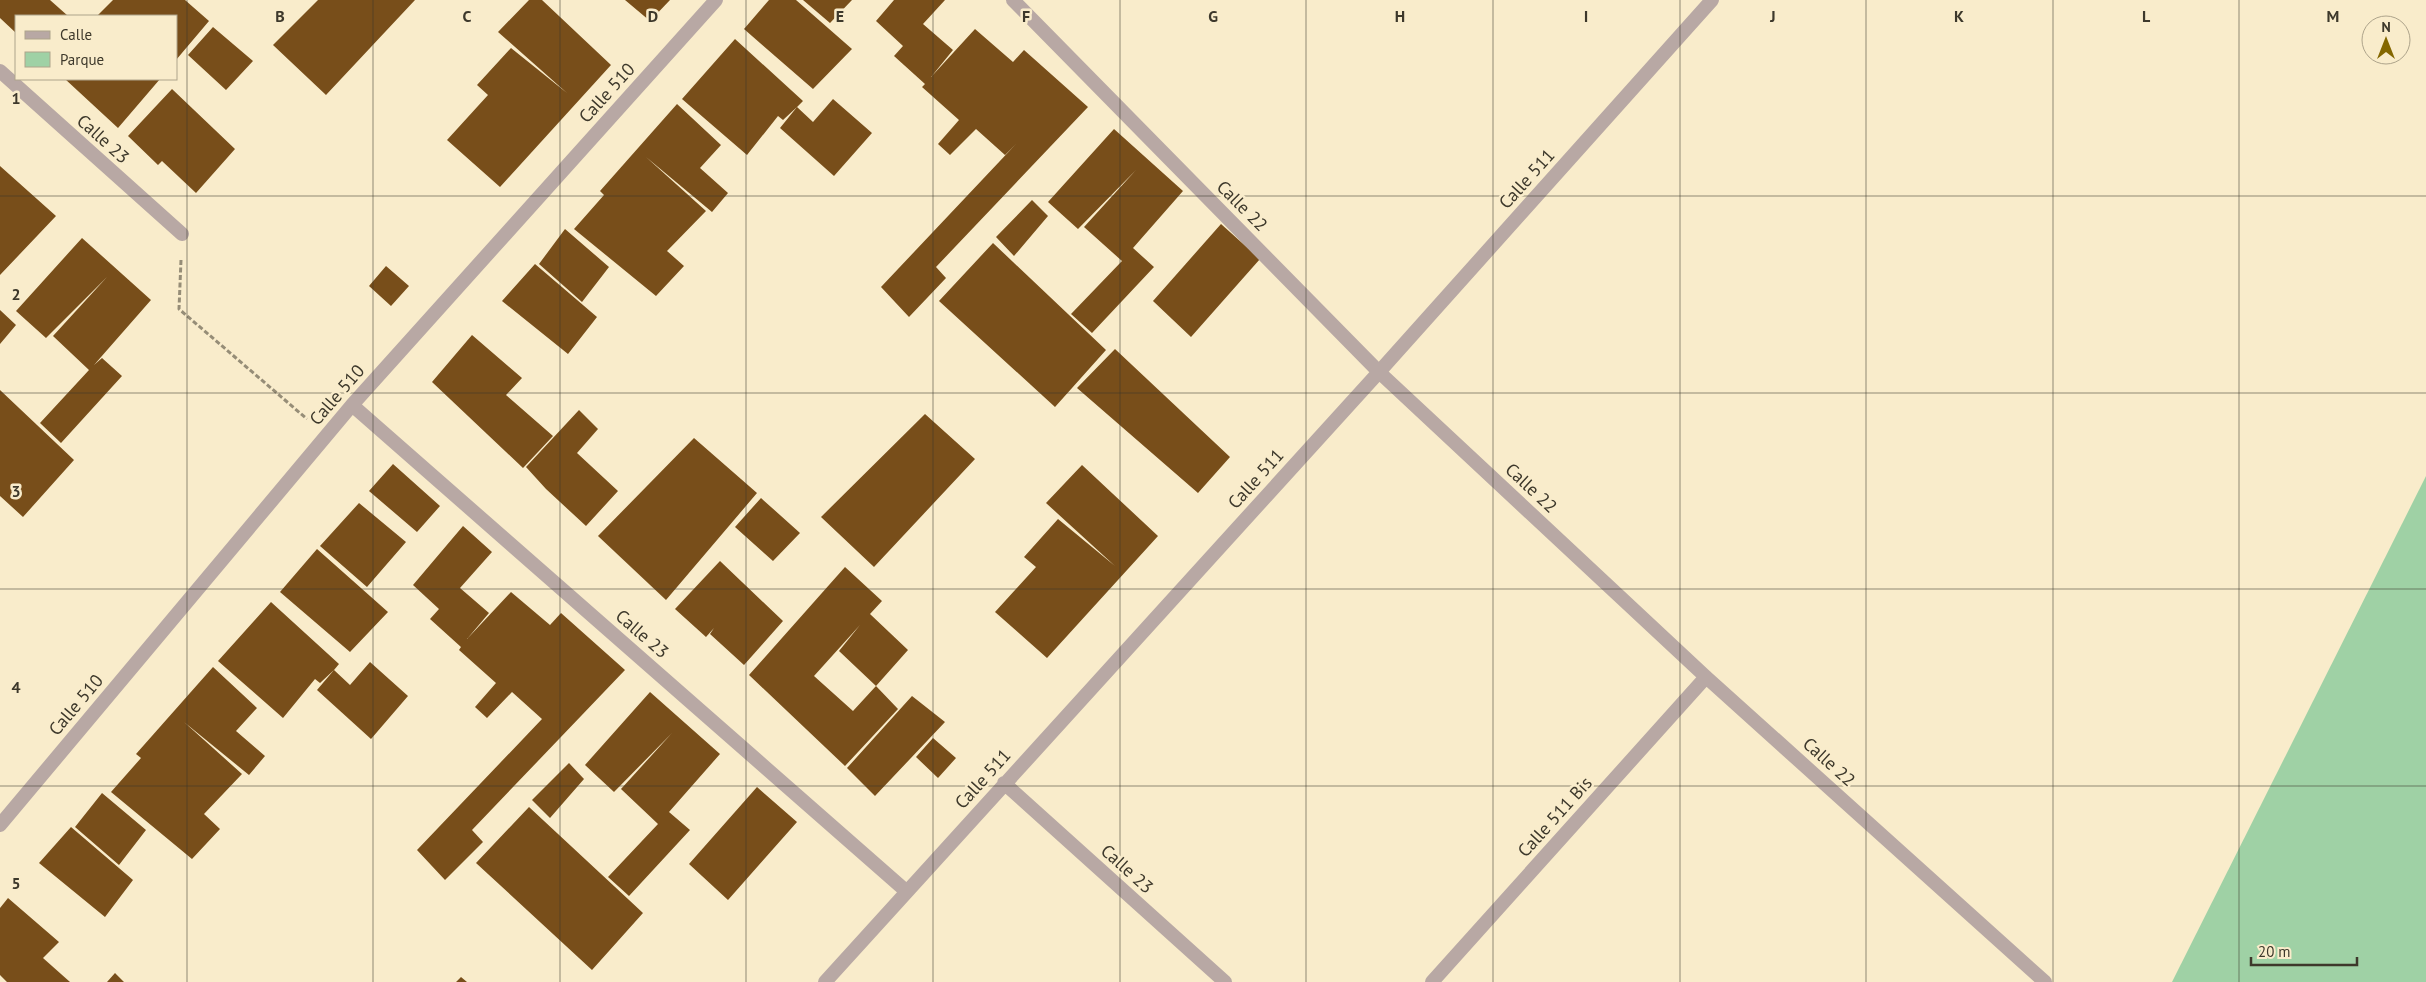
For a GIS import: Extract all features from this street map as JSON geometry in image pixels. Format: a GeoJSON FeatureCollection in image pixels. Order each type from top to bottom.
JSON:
{"type":"FeatureCollection","features":[{"type":"Feature","properties":{"kind":"street","name":"Calle 510"},"geometry":{"type":"LineString","coordinates":[[0,825],[352,406],[716,0]]}},
{"type":"Feature","properties":{"kind":"street","name":"Calle 22"},"geometry":{"type":"LineString","coordinates":[[1013,0],[1379,372],[1706,677],[2045,982]]}},
{"type":"Feature","properties":{"kind":"street","name":"Calle 511"},"geometry":{"type":"LineString","coordinates":[[825,982],[1379,372],[1712,0]]}},
{"type":"Feature","properties":{"kind":"street","name":"Calle 23"},"geometry":{"type":"LineString","coordinates":[[0,71],[182,234]]}},
{"type":"Feature","properties":{"kind":"street","name":"Calle 23"},"geometry":{"type":"LineString","coordinates":[[352,406],[906,891]]}},
{"type":"Feature","properties":{"kind":"street","name":"Calle 511 Bis"},"geometry":{"type":"LineString","coordinates":[[1432,982],[1706,677]]}},
{"type":"Feature","properties":{"kind":"street","name":"Calle 23"},"geometry":{"type":"LineString","coordinates":[[1004,783],[1225,982]]}},
{"type":"Feature","properties":{"kind":"path"},"geometry":{"type":"LineString","coordinates":[[182,234],[179,309],[326,436]]}},
{"type":"Feature","properties":{"kind":"green space"},"geometry":{"type":"Polygon","coordinates":[[[2426,476],[2426,982],[2172,982],[2426,476]]]}},
{"type":"Feature","properties":{"kind":"building"},"geometry":{"type":"Polygon","coordinates":[[[0,0],[50,0],[67,15],[15,15],[15,32],[0,18],[0,0]]]}},
{"type":"Feature","properties":{"kind":"building"},"geometry":{"type":"Polygon","coordinates":[[[113,0],[185,0],[209,21],[178,58],[178,15],[98,15],[113,0]]]}},
{"type":"Feature","properties":{"kind":"building"},"geometry":{"type":"Polygon","coordinates":[[[318,0],[415,0],[326,95],[273,45],[318,0]]]}},
{"type":"Feature","properties":{"kind":"building"},"geometry":{"type":"Polygon","coordinates":[[[529,0],[542,0],[611,65],[500,187],[447,140],[488,95],[477,85],[511,48],[567,93],[498,32],[529,0]]]}},
{"type":"Feature","properties":{"kind":"building"},"geometry":{"type":"Polygon","coordinates":[[[625,0],[670,0],[650,21],[625,0]]]}},
{"type":"Feature","properties":{"kind":"building"},"geometry":{"type":"Polygon","coordinates":[[[769,0],[796,0],[852,49],[813,89],[744,29],[769,0]]]}},
{"type":"Feature","properties":{"kind":"building"},"geometry":{"type":"Polygon","coordinates":[[[803,0],[852,0],[830,23],[803,0]]]}},
{"type":"Feature","properties":{"kind":"building"},"geometry":{"type":"Polygon","coordinates":[[[894,0],[945,0],[923,24],[953,50],[931,77],[975,29],[1013,62],[1024,50],[1088,107],[936,267],[946,278],[909,317],[881,287],[1016,144],[1005,155],[976,129],[950,155],[938,144],[959,120],[922,87],[925,84],[894,56],[903,46],[876,21],[894,0]]]}},
{"type":"Feature","properties":{"kind":"building"},"geometry":{"type":"Polygon","coordinates":[[[213,27],[253,61],[226,90],[188,55],[213,27]]]}},
{"type":"Feature","properties":{"kind":"building"},"geometry":{"type":"Polygon","coordinates":[[[735,39],[803,101],[783,120],[778,116],[747,155],[682,99],[735,39]]]}},
{"type":"Feature","properties":{"kind":"building"},"geometry":{"type":"Polygon","coordinates":[[[66,80],[159,80],[118,128],[66,80]]]}},
{"type":"Feature","properties":{"kind":"building"},"geometry":{"type":"Polygon","coordinates":[[[172,89],[235,149],[196,193],[162,161],[158,165],[128,136],[172,89]]]}},
{"type":"Feature","properties":{"kind":"building"},"geometry":{"type":"Polygon","coordinates":[[[833,99],[872,133],[834,176],[780,128],[797,107],[813,122],[833,99]]]}},
{"type":"Feature","properties":{"kind":"building"},"geometry":{"type":"Polygon","coordinates":[[[677,104],[721,145],[700,168],[728,193],[712,212],[646,157],[706,211],[667,251],[684,266],[656,296],[574,229],[604,195],[600,191],[677,104]]]}},
{"type":"Feature","properties":{"kind":"building"},"geometry":{"type":"Polygon","coordinates":[[[1114,129],[1183,191],[1133,248],[1154,267],[1092,333],[1071,314],[1122,261],[1084,227],[1136,170],[1078,229],[1048,202],[1114,129]]]}},
{"type":"Feature","properties":{"kind":"building"},"geometry":{"type":"Polygon","coordinates":[[[0,166],[56,216],[0,275],[0,166]]]}},
{"type":"Feature","properties":{"kind":"building"},"geometry":{"type":"Polygon","coordinates":[[[1032,200],[1048,216],[1014,256],[996,237],[1032,200]]]}},
{"type":"Feature","properties":{"kind":"building"},"geometry":{"type":"Polygon","coordinates":[[[1221,224],[1260,259],[1191,337],[1153,301],[1221,224]]]}},
{"type":"Feature","properties":{"kind":"building"},"geometry":{"type":"Polygon","coordinates":[[[565,229],[609,267],[582,302],[539,264],[565,229]]]}},
{"type":"Feature","properties":{"kind":"building"},"geometry":{"type":"Polygon","coordinates":[[[82,238],[151,300],[94,365],[102,358],[122,376],[61,443],[40,423],[89,370],[53,336],[107,277],[46,338],[16,311],[82,238]]]}},
{"type":"Feature","properties":{"kind":"building"},"geometry":{"type":"Polygon","coordinates":[[[993,243],[1106,350],[1055,407],[939,301],[993,243]]]}},
{"type":"Feature","properties":{"kind":"building"},"geometry":{"type":"Polygon","coordinates":[[[535,264],[597,317],[568,354],[502,301],[535,264]]]}},
{"type":"Feature","properties":{"kind":"building"},"geometry":{"type":"Polygon","coordinates":[[[386,266],[409,286],[391,306],[369,286],[386,266]]]}},
{"type":"Feature","properties":{"kind":"building"},"geometry":{"type":"Polygon","coordinates":[[[0,310],[16,325],[0,344],[0,310]]]}},
{"type":"Feature","properties":{"kind":"building"},"geometry":{"type":"Polygon","coordinates":[[[472,335],[522,378],[506,395],[553,436],[523,468],[432,382],[472,335]]]}},
{"type":"Feature","properties":{"kind":"building"},"geometry":{"type":"Polygon","coordinates":[[[1115,349],[1230,457],[1198,493],[1077,388],[1115,349]]]}},
{"type":"Feature","properties":{"kind":"building"},"geometry":{"type":"Polygon","coordinates":[[[0,390],[74,460],[23,517],[0,496],[0,390]]]}},
{"type":"Feature","properties":{"kind":"building"},"geometry":{"type":"Polygon","coordinates":[[[579,410],[598,429],[577,453],[618,491],[586,526],[546,489],[526,467],[579,410]]]}},
{"type":"Feature","properties":{"kind":"building"},"geometry":{"type":"Polygon","coordinates":[[[925,414],[975,459],[874,567],[821,517],[925,414]]]}},
{"type":"Feature","properties":{"kind":"building"},"geometry":{"type":"Polygon","coordinates":[[[694,438],[757,493],[666,600],[598,536],[694,438]]]}},
{"type":"Feature","properties":{"kind":"building"},"geometry":{"type":"Polygon","coordinates":[[[393,464],[440,506],[417,532],[369,491],[393,464]]]}},
{"type":"Feature","properties":{"kind":"building"},"geometry":{"type":"Polygon","coordinates":[[[1082,465],[1158,536],[1047,658],[995,612],[1036,567],[1024,557],[1058,519],[1115,566],[1046,503],[1082,465]]]}},
{"type":"Feature","properties":{"kind":"building"},"geometry":{"type":"Polygon","coordinates":[[[761,498],[800,533],[773,561],[735,527],[761,498]]]}},
{"type":"Feature","properties":{"kind":"building"},"geometry":{"type":"Polygon","coordinates":[[[359,503],[406,542],[367,587],[320,546],[359,503]]]}},
{"type":"Feature","properties":{"kind":"building"},"geometry":{"type":"Polygon","coordinates":[[[463,526],[492,552],[460,588],[489,613],[467,639],[511,592],[550,625],[561,613],[625,670],[472,830],[483,842],[445,880],[417,850],[542,719],[512,692],[487,718],[475,707],[496,683],[459,650],[461,647],[430,619],[439,609],[413,585],[463,526]]]}},
{"type":"Feature","properties":{"kind":"building"},"geometry":{"type":"Polygon","coordinates":[[[317,549],[388,612],[350,652],[280,592],[317,549]]]}},
{"type":"Feature","properties":{"kind":"building"},"geometry":{"type":"Polygon","coordinates":[[[720,561],[783,621],[744,665],[710,634],[714,628],[706,637],[675,609],[720,561]]]}},
{"type":"Feature","properties":{"kind":"building"},"geometry":{"type":"Polygon","coordinates":[[[845,567],[882,601],[870,614],[908,650],[876,686],[898,709],[845,766],[749,675],[845,567]],[[860,625],[814,676],[853,711],[876,686],[839,651],[860,625]]]}},
{"type":"Feature","properties":{"kind":"building"},"geometry":{"type":"Polygon","coordinates":[[[271,602],[339,664],[320,683],[315,679],[283,718],[218,661],[271,602]]]}},
{"type":"Feature","properties":{"kind":"building"},"geometry":{"type":"Polygon","coordinates":[[[370,662],[408,696],[371,739],[317,690],[334,670],[350,685],[370,662]]]}},
{"type":"Feature","properties":{"kind":"building"},"geometry":{"type":"Polygon","coordinates":[[[213,667],[257,708],[236,731],[265,756],[249,775],[184,722],[242,774],[204,814],[220,829],[192,859],[111,792],[141,758],[136,754],[213,667]]]}},
{"type":"Feature","properties":{"kind":"building"},"geometry":{"type":"Polygon","coordinates":[[[650,692],[720,754],[669,812],[690,830],[629,896],[608,877],[658,824],[621,789],[672,733],[614,792],[585,765],[650,692]]]}},
{"type":"Feature","properties":{"kind":"building"},"geometry":{"type":"Polygon","coordinates":[[[912,696],[945,722],[875,796],[847,768],[912,696]]]}},
{"type":"Feature","properties":{"kind":"building"},"geometry":{"type":"Polygon","coordinates":[[[933,738],[956,758],[938,778],[916,757],[933,738]]]}},
{"type":"Feature","properties":{"kind":"building"},"geometry":{"type":"Polygon","coordinates":[[[569,763],[584,779],[550,818],[532,800],[569,763]]]}},
{"type":"Feature","properties":{"kind":"building"},"geometry":{"type":"Polygon","coordinates":[[[757,787],[797,822],[728,900],[689,864],[757,787]]]}},
{"type":"Feature","properties":{"kind":"building"},"geometry":{"type":"Polygon","coordinates":[[[102,793],[146,830],[119,865],[75,827],[102,793]]]}},
{"type":"Feature","properties":{"kind":"building"},"geometry":{"type":"Polygon","coordinates":[[[529,807],[643,913],[592,970],[476,863],[529,807]]]}},
{"type":"Feature","properties":{"kind":"building"},"geometry":{"type":"Polygon","coordinates":[[[71,827],[133,880],[105,917],[39,863],[71,827]]]}},
{"type":"Feature","properties":{"kind":"building"},"geometry":{"type":"Polygon","coordinates":[[[8,898],[59,942],[43,958],[70,982],[7,982],[0,975],[0,908],[8,898]]]}},
{"type":"Feature","properties":{"kind":"building"},"geometry":{"type":"Polygon","coordinates":[[[115,973],[124,982],[107,982],[115,973]]]}},
{"type":"Feature","properties":{"kind":"building"},"geometry":{"type":"Polygon","coordinates":[[[461,977],[467,982],[456,982],[461,977]]]}}]}
